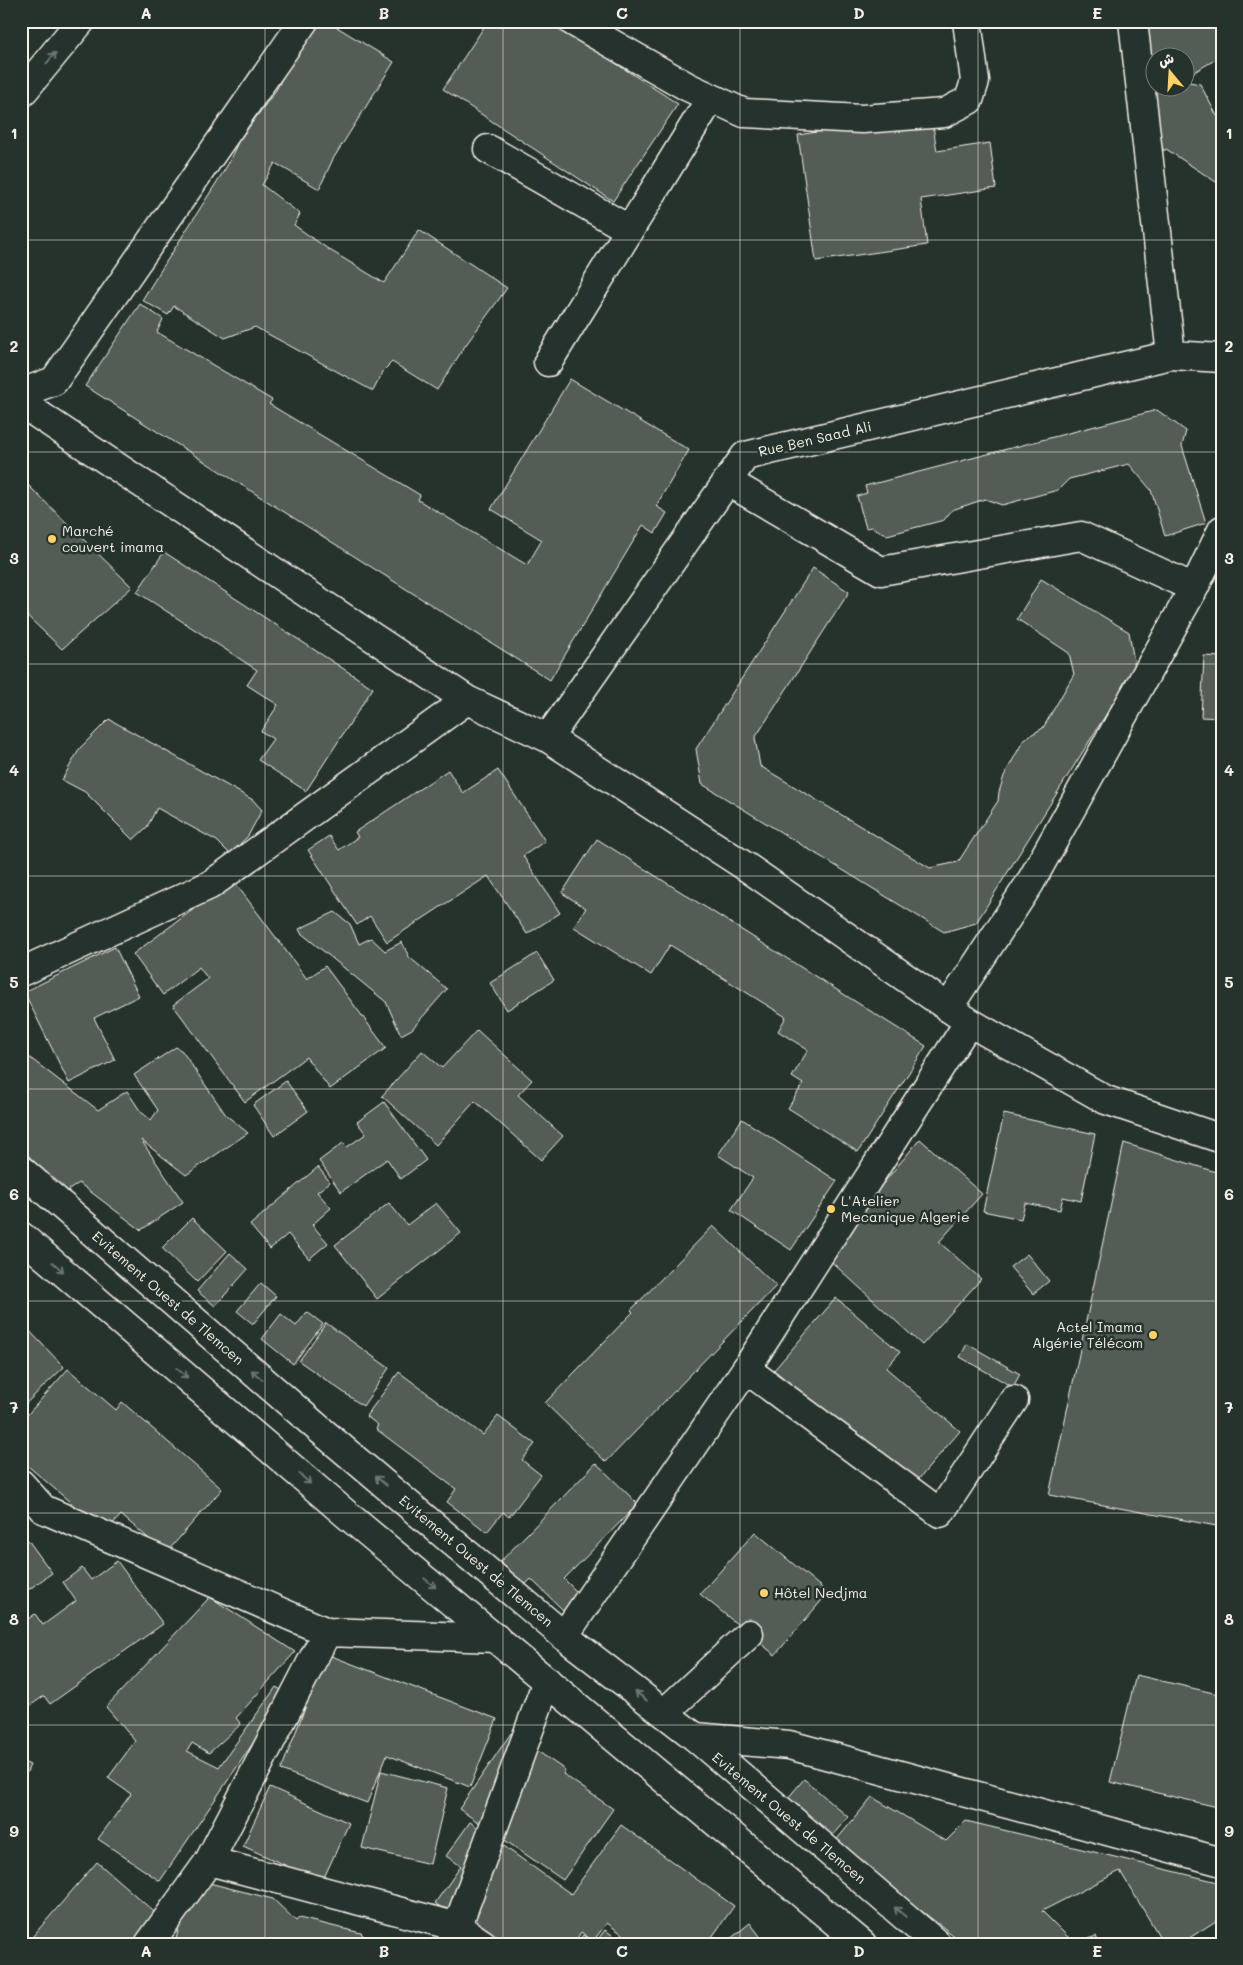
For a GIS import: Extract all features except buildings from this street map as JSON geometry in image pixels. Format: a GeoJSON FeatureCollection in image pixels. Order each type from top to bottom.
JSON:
{"type":"FeatureCollection","features":[{"type":"Feature","properties":{"kind":"main road"},"geometry":{"type":"LineString","coordinates":[[21,94],[81,21]]}},
{"type":"Feature","properties":{"kind":"main road"},"geometry":{"type":"LineString","coordinates":[[21,392],[54,381],[304,21]]}},
{"type":"Feature","properties":{"kind":"main road"},"geometry":{"type":"LineString","coordinates":[[572,21],[688,87],[744,113],[862,119],[944,113],[968,100],[975,81],[967,21]]}},
{"type":"Feature","properties":{"kind":"main road"},"geometry":{"type":"LineString","coordinates":[[1133,21],[1171,355]]}},
{"type":"Feature","properties":{"kind":"main road"},"geometry":{"type":"LineString","coordinates":[[548,362],[711,98]]}},
{"type":"Feature","properties":{"kind":"main road"},"geometry":{"type":"LineString","coordinates":[[488,149],[630,230]]}},
{"type":"Feature","properties":{"kind":"main road","name":"Rue Ben Saad Ali"},"geometry":{"type":"LineString","coordinates":[[548,738],[745,456],[1171,355],[1222,358]]}},
{"type":"Feature","properties":{"kind":"main road"},"geometry":{"type":"LineString","coordinates":[[21,402],[467,700],[548,738],[748,868],[958,1015],[1106,1100],[1222,1139]]}},
{"type":"Feature","properties":{"kind":"main road"},"geometry":{"type":"LineString","coordinates":[[727,481],[881,571],[1081,536],[1194,588]]}},
{"type":"Feature","properties":{"kind":"main road"},"geometry":{"type":"LineString","coordinates":[[564,1636],[746,1369],[958,1015],[1194,588],[1222,530]]}},
{"type":"Feature","properties":{"kind":"main road"},"geometry":{"type":"LineString","coordinates":[[21,972],[210,885],[467,700]]}},
{"type":"Feature","properties":{"kind":"main road","name":"Evitement Ouest de Tlemcen"},"geometry":{"type":"LineString","coordinates":[[21,1170],[310,1422],[564,1636],[695,1737],[937,1944]]}},
{"type":"Feature","properties":{"kind":"main road"},"geometry":{"type":"LineString","coordinates":[[21,1236],[346,1514],[862,1944]]}},
{"type":"Feature","properties":{"kind":"main road"},"geometry":{"type":"LineString","coordinates":[[746,1369],[940,1513],[1014,1400]]}},
{"type":"Feature","properties":{"kind":"main road"},"geometry":{"type":"LineString","coordinates":[[21,1484],[43,1509],[327,1632],[496,1638]]}},
{"type":"Feature","properties":{"kind":"main road"},"geometry":{"type":"LineString","coordinates":[[149,1944],[209,1862],[327,1632]]}},
{"type":"Feature","properties":{"kind":"main road"},"geometry":{"type":"LineString","coordinates":[[664,1713],[749,1634]]}},
{"type":"Feature","properties":{"kind":"main road"},"geometry":{"type":"LineString","coordinates":[[455,1935],[547,1681]]}},
{"type":"Feature","properties":{"kind":"main road"},"geometry":{"type":"LineString","coordinates":[[695,1737],[790,1745],[1222,1862]]}},
{"type":"Feature","properties":{"kind":"main road"},"geometry":{"type":"LineString","coordinates":[[209,1862],[482,1944]]}},
{"type":"Feature","properties":{"kind":"place","name":"Marché couvert imama"},"geometry":{"type":"Point","coordinates":[52,539]}},
{"type":"Feature","properties":{"kind":"place","name":"L'Atelier Mecanique Algerie"},"geometry":{"type":"Point","coordinates":[831,1209]}},
{"type":"Feature","properties":{"kind":"place","name":"Actel Imama Algérie Télécom"},"geometry":{"type":"Point","coordinates":[1153,1335]}},
{"type":"Feature","properties":{"kind":"place","name":"Hôtel Nedjma"},"geometry":{"type":"Point","coordinates":[764,1593]}}]}
